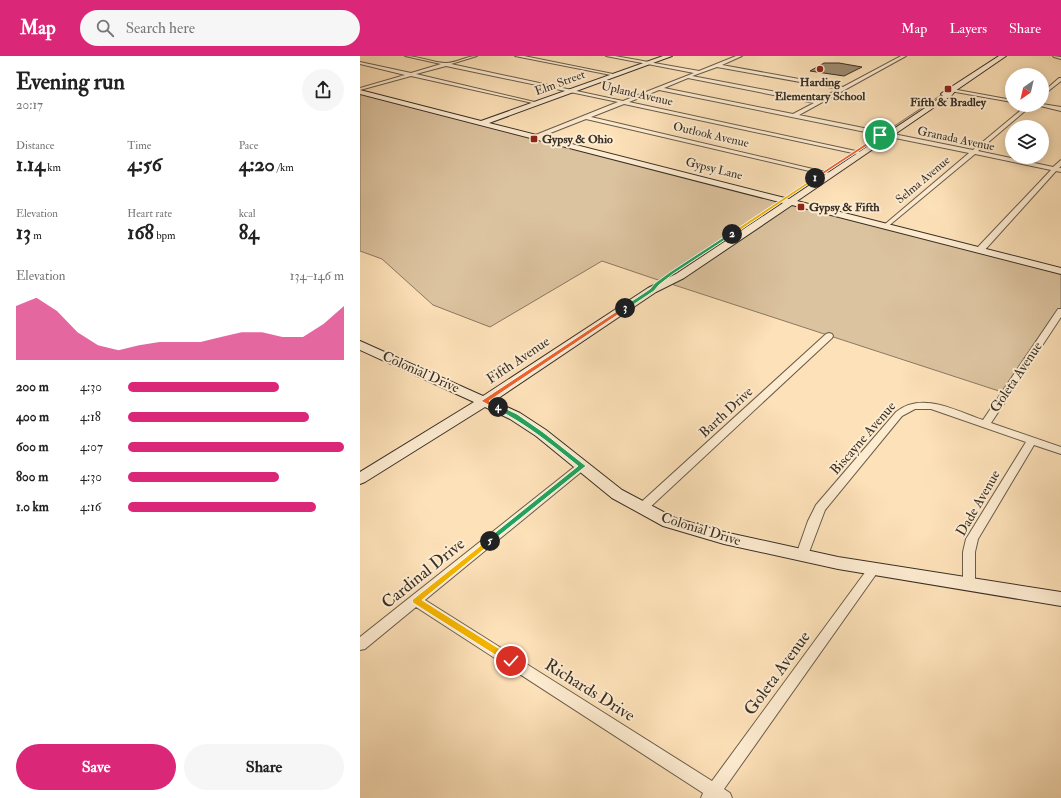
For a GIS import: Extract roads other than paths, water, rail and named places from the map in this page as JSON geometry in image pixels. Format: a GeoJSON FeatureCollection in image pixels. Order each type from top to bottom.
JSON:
{"type":"FeatureCollection","features":[{"type":"Feature","properties":{"kind":"street","name":"Upland Avenue"},"geometry":{"type":"LineString","coordinates":[[407,56],[573,90],[858,153]]}},
{"type":"Feature","properties":{"kind":"street"},"geometry":{"type":"LineString","coordinates":[[360,89],[475,56]]}},
{"type":"Feature","properties":{"kind":"street"},"geometry":{"type":"LineString","coordinates":[[517,56],[616,75]]}},
{"type":"Feature","properties":{"kind":"street"},"geometry":{"type":"LineString","coordinates":[[608,56],[698,72]]}},
{"type":"Feature","properties":{"kind":"street","name":"Elm Street"},"geometry":{"type":"LineString","coordinates":[[481,123],[669,56]]}},
{"type":"Feature","properties":{"kind":"street"},"geometry":{"type":"LineString","coordinates":[[535,137],[740,56]]}},
{"type":"Feature","properties":{"kind":"street"},"geometry":{"type":"LineString","coordinates":[[793,116],[904,56]]}},
{"type":"Feature","properties":{"kind":"street"},"geometry":{"type":"LineString","coordinates":[[990,56],[1002,57]]}},
{"type":"Feature","properties":{"kind":"street"},"geometry":{"type":"LineString","coordinates":[[1055,56],[1061,58]]}},
{"type":"Feature","properties":{"kind":"street","name":"Fifth Avenue"},"geometry":{"type":"LineString","coordinates":[[360,479],[485,401],[652,290],[680,276],[828,173],[950,94],[952,90],[1002,57]]}},
{"type":"Feature","properties":{"kind":"street"},"geometry":{"type":"LineString","coordinates":[[360,63],[537,103]]}},
{"type":"Feature","properties":{"kind":"street"},"geometry":{"type":"LineString","coordinates":[[716,65],[844,88]]}},
{"type":"Feature","properties":{"kind":"street"},"geometry":{"type":"LineString","coordinates":[[688,77],[819,102]]}},
{"type":"Feature","properties":{"kind":"street"},"geometry":{"type":"LineString","coordinates":[[1049,89],[1061,79]]}},
{"type":"Feature","properties":{"kind":"street","name":"Granada Avenue"},"geometry":{"type":"LineString","coordinates":[[658,88],[1058,170]]}},
{"type":"Feature","properties":{"kind":"street"},"geometry":{"type":"LineString","coordinates":[[952,90],[1005,100]]}},
{"type":"Feature","properties":{"kind":"street","name":"Gypsy Lane"},"geometry":{"type":"LineString","coordinates":[[360,92],[1061,271]]}},
{"type":"Feature","properties":{"kind":"street"},"geometry":{"type":"LineString","coordinates":[[1049,107],[1061,109]]}},
{"type":"Feature","properties":{"kind":"street","name":"Selma Avenue"},"geometry":{"type":"LineString","coordinates":[[886,226],[1022,112]]}},
{"type":"Feature","properties":{"kind":"street","name":"Outlook Avenue"},"geometry":{"type":"LineString","coordinates":[[585,117],[828,173]]}},
{"type":"Feature","properties":{"kind":"street"},"geometry":{"type":"LineString","coordinates":[[980,250],[1058,170],[1061,162]]}},
{"type":"Feature","properties":{"kind":"street","name":"Goleta Avenue"},"geometry":{"type":"LineString","coordinates":[[985,424],[1061,311]]}},
{"type":"Feature","properties":{"kind":"street","name":"Barth Drive"},"geometry":{"type":"LineString","coordinates":[[642,508],[829,336]]}},
{"type":"Feature","properties":{"kind":"street","name":"Colonial Drive"},"geometry":{"type":"LineString","coordinates":[[360,345],[515,416],[540,433],[617,494],[661,519],[697,531],[873,570],[1061,599]]}},
{"type":"Feature","properties":{"kind":"street","name":"Biscayne Avenue"},"geometry":{"type":"LineString","coordinates":[[802,555],[820,508],[903,410],[914,406],[928,405],[1061,451]]}},
{"type":"Feature","properties":{"kind":"street","name":"Dade Avenue"},"geometry":{"type":"LineString","coordinates":[[969,585],[969,552],[972,539],[1032,440]]}},
{"type":"Feature","properties":{"kind":"street","name":"Cardinal Drive"},"geometry":{"type":"LineString","coordinates":[[360,645],[582,466]]}},
{"type":"Feature","properties":{"kind":"street","name":"Goleta Avenue"},"geometry":{"type":"LineString","coordinates":[[716,796],[873,570]]}},
{"type":"Feature","properties":{"kind":"street","name":"Richards Drive"},"geometry":{"type":"LineString","coordinates":[[416,600],[716,796]]}},
{"type":"Feature","properties":{"kind":"place","name":"Harding Elementary School"},"geometry":{"type":"Point","coordinates":[820,69]}},
{"type":"Feature","properties":{"kind":"place","name":"Fifth & Bradley"},"geometry":{"type":"Point","coordinates":[948,89]}},
{"type":"Feature","properties":{"kind":"place","name":"Gypsy & Ohio"},"geometry":{"type":"Point","coordinates":[534,139]}},
{"type":"Feature","properties":{"kind":"place","name":"Gypsy & Fifth"},"geometry":{"type":"Point","coordinates":[801,207]}}]}
